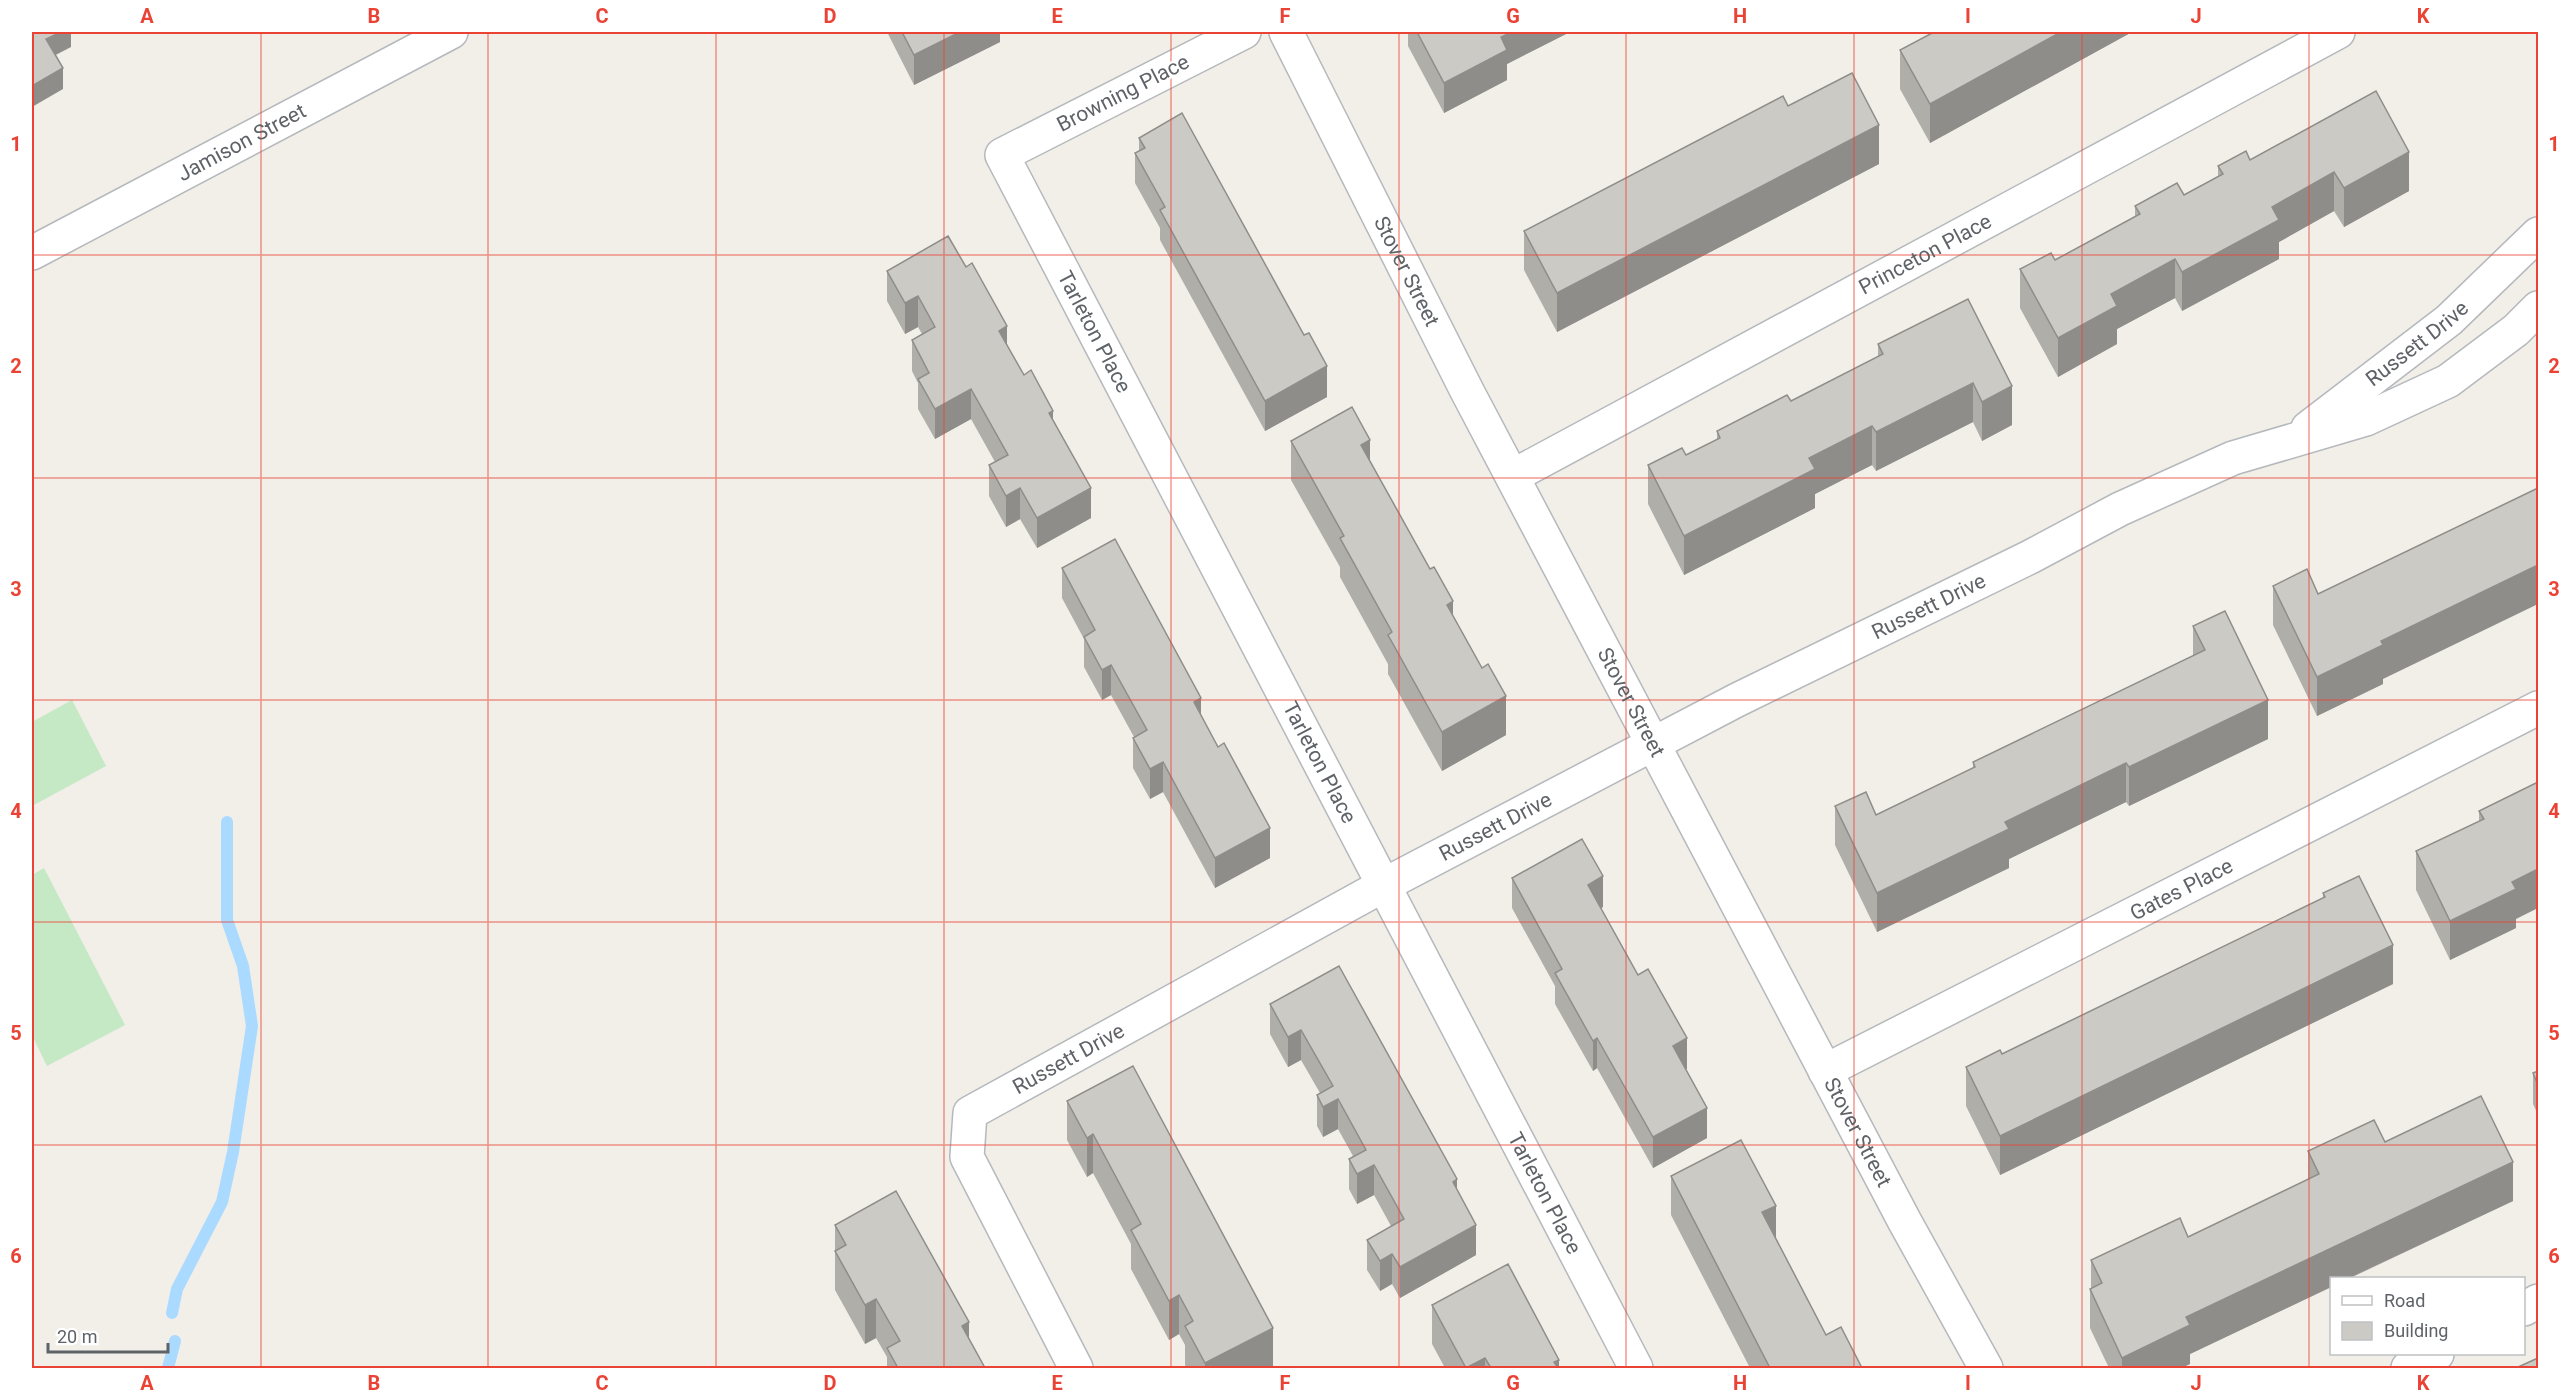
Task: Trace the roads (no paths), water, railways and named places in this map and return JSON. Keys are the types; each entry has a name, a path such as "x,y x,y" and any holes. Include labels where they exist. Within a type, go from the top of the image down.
{"street":[{"name":"Jamison Street","path":"32,253 451,32"},
{"name":"Browning Place","path":"1002,156 1244,32"},
{"name":"Stover Street","path":"1286,32 1513,476 1825,1071 1986,1368"},
{"name":"Princeton Place","path":"1513,476 2338,32"},
{"name":"Tarleton Place","path":"1002,156 1636,1368"},
{"name":"Russett Drive","path":"2287,442 2364,387 2449,320 2538,234"},
{"name":"Russett Drive","path":"1076,1368 966,1157 970,1113 1384,885 1654,743 2030,557 2120,509 2233,458 2366,419 2448,381 2516,330 2538,308"},
{"name":"Gates Place","path":"1825,1071 2538,708"},
{"path":"2408,1368 2433,1355"}],"waterway":[{"path":"172,1313 177,1289 222,1202 233,1152 252,1026 243,966 227,920 227,822"},
{"path":"168,1368 175,1341"}]}
